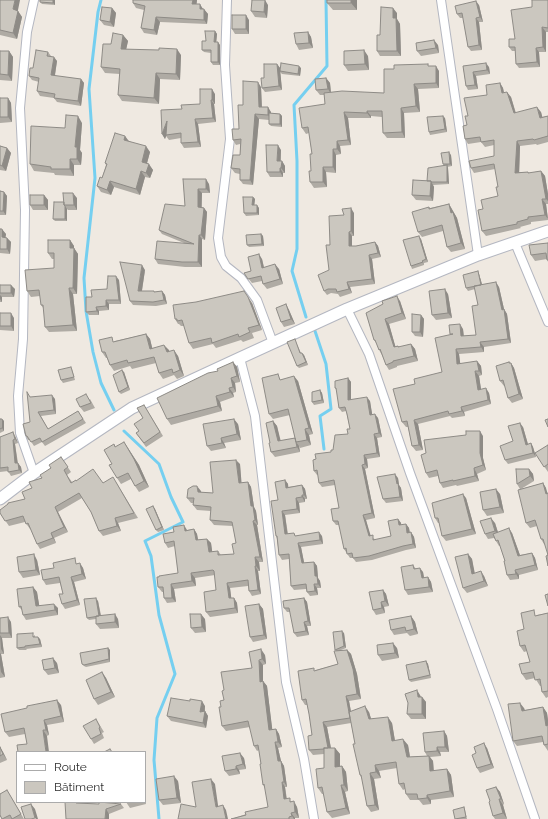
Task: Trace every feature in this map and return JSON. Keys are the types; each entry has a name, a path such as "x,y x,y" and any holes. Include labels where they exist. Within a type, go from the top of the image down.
{"street":[{"path":"34,0 27,32 20,108 25,210 23,339 18,396 20,433 34,473"},
{"path":"227,0 225,65 230,139 218,238 221,257 226,266 241,278 258,300 273,342"},
{"path":"441,0 478,255"},
{"path":"0,499 34,473 132,408 347,309 478,255 548,231"},
{"path":"515,243 548,322"},
{"path":"347,309 369,354 410,473 535,819"},
{"path":"240,358 255,416 286,682 304,759 314,819"}],"building":[{"path":"0,0 15,0 13,9 18,11 13,33 0,30"},
{"path":"40,0 53,0 53,3 40,2"},
{"path":"133,0 193,0 192,4 200,4 200,9 204,9 204,20 156,17 154,30 141,28 145,6 133,3"},
{"path":"252,0 265,0 264,12 251,11"},
{"path":"327,0 351,0 351,3 327,3"},
{"path":"532,0 548,0 548,28 542,27 543,47 536,48 537,62 516,64 515,47 509,47 509,39 515,39 511,10 532,7"},
{"path":"476,1 480,17 476,18 479,45 468,47 462,13 457,14 455,6"},
{"path":"102,7 112,8 110,22 100,20"},
{"path":"381,7 393,8 393,18 396,18 397,51 377,51 377,35 380,35"},
{"path":"232,15 246,15 246,29 232,29"},
{"path":"205,31 215,31 214,42 218,42 218,62 211,62 211,50 202,50 202,41 206,41"},
{"path":"308,32 309,43 296,44 294,33"},
{"path":"113,33 123,35 121,49 177,49 176,74 156,73 154,98 118,95 120,69 101,67 103,44 111,44"},
{"path":"434,40 436,48 417,51 416,43"},
{"path":"36,50 48,52 47,56 54,57 51,75 81,79 78,101 54,98 55,94 37,91 39,78 29,76 30,68 33,68"},
{"path":"364,50 365,64 344,65 344,51"},
{"path":"0,51 9,51 8,75 0,74"},
{"path":"281,63 299,66 298,74 280,71"},
{"path":"486,63 487,70 473,72 475,85 466,86 463,66"},
{"path":"264,64 277,64 279,86 262,88 261,78 264,78"},
{"path":"428,64 428,66 436,66 436,83 414,84 416,106 401,108 402,132 383,133 382,111 367,111 367,113 344,112 348,140 337,141 337,149 333,149 333,167 323,167 323,182 310,182 310,154 312,154 308,127 302,128 299,108 325,104 324,93 342,91 384,93 384,69 394,69 394,65"},
{"path":"326,78 328,89 316,90 315,79"},
{"path":"243,81 258,82 259,107 268,107 268,115 255,114 250,180 240,180 240,169 231,168 233,155 240,155 241,139 233,140 232,129 239,129 238,105 243,105"},
{"path":"500,83 502,93 507,92 514,113 537,107 540,118 548,116 548,136 534,140 517,141 515,173 541,171 546,199 542,199 545,215 528,217 528,219 517,222 517,224 482,231 478,210 483,209 481,200 498,196 494,164 471,168 469,161 494,156 494,140 481,142 480,137 465,139 463,126 467,125 465,116 468,116 464,98 487,95 486,85"},
{"path":"200,89 212,89 211,100 213,118 195,119 198,142 181,143 181,133 166,135 167,121 162,134 161,110 182,109 181,105 200,104"},
{"path":"0,98 8,98 8,117 0,117"},
{"path":"269,113 280,114 280,124 269,124"},
{"path":"66,115 78,116 75,147 77,147 77,159 70,159 70,169 51,169 51,167 30,164 31,126 65,128"},
{"path":"443,116 445,129 429,132 427,117"},
{"path":"115,133 125,136 124,140 146,146 142,162 149,164 146,173 141,171 136,189 110,181 107,190 97,186 100,177 102,178 107,164 105,163"},
{"path":"266,145 278,145 277,161 282,161 280,172 267,172"},
{"path":"0,146 7,148 2,166 0,165"},
{"path":"449,152 450,164 443,164 441,153"},
{"path":"447,165 447,182 427,181 428,168"},
{"path":"183,179 206,179 206,189 198,189 198,207 204,208 201,235 199,235 198,262 155,259 157,241 194,244 159,230 165,204 185,206"},
{"path":"413,180 431,181 430,196 412,195"},
{"path":"0,191 4,192 3,211 0,211"},
{"path":"63,193 73,193 74,205 64,205"},
{"path":"30,195 44,195 44,205 30,205"},
{"path":"243,197 253,197 252,205 257,205 257,213 244,213"},
{"path":"54,202 64,202 65,219 53,219"},
{"path":"449,204 451,213 453,212 461,243 447,247 442,225 418,232 412,212 429,207 429,209"},
{"path":"351,208 351,231 349,232 349,246 375,242 378,253 369,255 372,279 347,282 349,289 337,292 336,289 328,289 324,291 318,275 329,270 326,245 330,245 329,216 344,215 342,209"},
{"path":"0,229 2,229 2,237 7,238 7,249 0,249"},
{"path":"261,234 262,244 247,245 246,235"},
{"path":"419,236 426,259 422,261 423,262 411,266 403,240"},
{"path":"48,240 70,240 70,248 74,248 73,288 69,288 73,325 45,327 43,305 41,305 39,290 27,291 25,270 54,268 54,253 48,253"},
{"path":"548,243 548,260 546,253 531,255 529,245"},
{"path":"259,254 262,268 275,264 280,279 263,284 261,276 248,279 244,273 251,271 248,257"},
{"path":"120,262 142,265 138,291 162,291 164,300 153,302 130,301"},
{"path":"478,271 481,285 466,288 463,275"},
{"path":"108,276 116,276 119,300 106,300 106,306 96,307 97,311 86,312 86,297 92,297 91,290 107,289"},
{"path":"496,282 502,310 504,309 508,339 480,342 481,347 456,349 457,364 477,361 479,371 475,371 478,390 486,388 488,400 461,407 462,411 449,414 448,411 414,420 419,445 412,446 407,421 402,422 393,389 415,384 414,379 442,372 435,338 453,334 450,334 449,325 460,324 461,336 476,335 472,306 478,305 474,286"},
{"path":"0,285 11,285 11,293 0,293"},
{"path":"445,289 448,313 432,315 429,291"},
{"path":"244,291 248,297 259,325 248,328 250,332 239,337 238,334 212,343 211,338 189,343 182,320 177,321 177,319 175,319 173,305 196,302"},
{"path":"397,296 402,313 385,319 394,347 411,344 414,356 393,361 386,365 380,349 379,350 374,340 366,313 383,304 382,301"},
{"path":"286,304 291,319 281,322 276,308"},
{"path":"0,313 11,313 11,326 0,326"},
{"path":"412,314 421,315 420,332 412,332"},
{"path":"146,334 150,349 164,345 167,352 174,350 180,370 173,373 172,369 159,373 154,357 128,363 127,360 110,365 105,352 102,352 99,340 112,337 113,342"},
{"path":"295,339 300,353 302,353 306,362 297,366 287,342"},
{"path":"233,362 237,376 231,378 233,387 229,388 230,392 216,396 218,406 167,419 157,398 208,373 218,371 217,369"},
{"path":"509,362 511,363 519,394 508,398 503,380 500,381 496,366"},
{"path":"71,367 74,377 61,380 58,370"},
{"path":"122,370 128,387 119,392 113,375"},
{"path":"278,374 280,380 294,376 309,428 305,429 307,440 296,442 288,409 269,414 262,378"},
{"path":"348,378 348,400 367,397 370,415 375,414 379,433 374,434 377,453 364,455 365,464 362,465 372,513 363,515 369,536 373,535 373,540 391,536 388,521 398,519 399,525 406,524 407,533 411,532 413,544 369,556 353,558 352,553 347,554 346,548 344,549 338,521 333,521 331,509 339,508 334,480 319,483 317,470 314,471 313,460 316,459 315,454 331,452 331,450 333,450 335,435 348,434 347,429 350,429 347,414 345,407 339,408 335,381"},
{"path":"320,390 322,400 312,402 312,392"},
{"path":"27,392 30,397 52,395 54,410 38,412 48,429 78,411 83,419 42,442 40,438 31,442 26,436 23,424 30,422"},
{"path":"86,394 91,403 80,407 76,399"},
{"path":"144,405 160,432 144,443 136,433 139,431 134,424 143,418 137,408"},
{"path":"0,419 2,419 2,428 0,429"},
{"path":"234,419 237,434 221,438 222,443 207,446 203,424"},
{"path":"548,419 548,427 545,420"},
{"path":"273,421 278,441 295,438 297,447 271,452 266,423"},
{"path":"520,423 526,445 531,443 533,453 505,460 500,446 513,441 508,426"},
{"path":"466,431 480,431 480,453 483,465 474,468 475,476 440,483 437,470 426,473 421,455 426,453 424,440 466,435"},
{"path":"13,432 15,439 13,440 15,463 18,463 19,470 8,472 8,467 0,468 0,437"},
{"path":"124,442 144,481 135,486 128,473 117,478 109,465 112,464 104,450 114,444 115,447"},
{"path":"548,445 548,464 544,467 535,453"},
{"path":"61,457 68,467 64,470 71,483 93,469 103,483 113,477 134,513 115,518 117,526 99,531 91,512 79,493 55,507 64,527 51,533 53,538 37,544 28,523 26,524 23,516 5,521 0,513 0,510 8,503 25,499 22,492 32,488 29,482 42,478 40,475 51,468 49,465"},
{"path":"236,460 239,483 248,482 251,506 253,506 255,520 253,521 260,557 255,557 258,590 249,591 248,580 227,583 229,598 234,598 235,608 206,612 204,592 216,590 213,570 191,573 192,581 171,584 172,598 164,598 163,587 158,587 157,577 178,573 174,541 165,543 163,534 174,532 173,527 184,525 185,531 194,529 196,540 207,539 209,552 218,551 218,555 234,554 232,544 236,543 232,522 210,520 211,507 193,505 194,498 187,498 188,489 193,486 197,486 198,492 213,493 210,462"},
{"path":"516,469 529,469 530,476 517,484"},
{"path":"395,474 400,497 383,499 377,477"},
{"path":"285,480 286,488 302,485 304,495 296,498 297,509 282,511 285,534 294,533 295,536 319,532 320,540 298,543 302,563 314,562 315,576 317,576 318,584 314,584 315,591 307,592 306,584 291,586 289,554 279,555 271,501 278,500 275,482"},
{"path":"543,483 546,494 548,493 548,555 535,520 526,523 518,490"},
{"path":"496,489 500,507 483,510 480,492"},
{"path":"463,494 472,529 442,536 438,518 435,518 432,503"},
{"path":"153,506 162,527 156,530 146,509"},
{"path":"491,518 495,531 485,534 480,521"},
{"path":"509,528 518,556 532,553 535,565 515,570 516,574 507,575 505,561 498,540 496,541 493,534"},
{"path":"34,554 36,570 19,572 17,557"},
{"path":"468,554 472,574 481,571 484,581 463,588 455,557"},
{"path":"548,555 548,566 546,556"},
{"path":"75,558 76,564 80,563 82,574 71,577 77,600 62,604 59,594 63,594 59,577 43,580 41,570 54,568 53,563"},
{"path":"413,565 414,569 420,568 422,578 428,577 429,587 405,590 401,567"},
{"path":"33,587 36,606 54,604 55,610 23,615 21,606 19,607 17,589"},
{"path":"383,590 385,601 381,602 382,608 373,610 369,592"},
{"path":"548,594 548,606 545,595"},
{"path":"96,598 99,616 87,618 84,599"},
{"path":"304,598 308,621 304,622 306,631 294,633 289,608 284,608 283,601"},
{"path":"259,604 264,635 250,637 245,606"},
{"path":"534,610 535,616 548,613 548,691 542,692 540,679 535,680 533,672 522,674 519,664 530,662 525,645 520,646 517,631 524,629 521,613"},
{"path":"115,614 115,622 96,624 96,616"},
{"path":"190,614 201,614 202,627 191,628"},
{"path":"411,616 414,629 406,631 405,627 391,630 389,620"},
{"path":"8,617 9,633 0,633 0,618"},
{"path":"342,631 344,646 335,650 333,632"},
{"path":"33,633 33,637 38,637 40,644 17,648 17,634"},
{"path":"393,643 395,653 378,655 377,645"},
{"path":"108,648 109,659 84,665 82,664 80,653"},
{"path":"261,649 262,659 259,660 260,682 263,681 269,730 276,729 278,742 275,742 278,761 281,761 284,782 282,782 284,799 290,798 290,802 294,801 295,812 291,813 292,816 289,817 289,819 231,819 246,815 245,812 268,807 264,784 263,785 258,745 254,746 248,721 222,726 219,707 221,707 220,701 224,700 222,691 224,690 221,672 252,668 249,652"},
{"path":"347,650 353,669 357,694 346,696 350,718 323,722 328,748 309,750 308,736 312,735 306,699 302,700 298,671 314,668 314,671 338,664 334,651"},
{"path":"53,658 55,668 44,670 42,660"},
{"path":"426,661 430,675 409,680 406,665"},
{"path":"102,672 111,692 94,699 86,680"},
{"path":"417,690 418,697 422,697 422,714 407,714 408,703 405,694"},
{"path":"171,698 202,701 200,712 205,711 203,723 167,716"},
{"path":"57,700 61,716 44,720 46,730 43,730 46,751 18,751 17,745 27,744 24,728 5,732 1,714 27,708 27,706"},
{"path":"520,703 522,711 543,707 546,726 548,725 548,744 544,745 542,736 513,741 508,704"},
{"path":"365,706 369,719 388,717 392,741 403,739 407,757 429,756 430,771 447,769 450,791 427,795 427,798 418,799 417,794 406,794 404,783 399,784 396,762 375,765 376,772 370,773 375,805 367,806 353,744 355,744 349,712"},
{"path":"96,719 100,727 101,734 91,739 83,726"},
{"path":"444,731 445,747 437,747 437,751 425,752 423,733"},
{"path":"484,743 491,764 477,768 472,755 476,753 474,747"},
{"path":"0,747 3,754 0,756"},
{"path":"324,748 335,748 335,767 342,766 344,785 341,785 346,808 327,812 322,787 318,788 316,769 324,768"},
{"path":"240,753 243,764 236,766 236,769 225,771 222,756"},
{"path":"174,776 177,798 159,800 156,779"},
{"path":"211,779 216,807 223,805 226,819 178,819 181,804 196,807 192,782"},
{"path":"496,787 501,799 499,799 503,813 493,816 486,790"},
{"path":"7,790 21,814 12,819 10,815 2,819 0,815 0,794"},
{"path":"65,803 121,804 106,809 105,819 66,819"},
{"path":"31,804 35,818 25,819 21,807"},
{"path":"464,807 466,817 455,819 453,810"}],"waterway":[{"path":"101,0 98,12 89,89 95,178 84,278 86,311 93,352 101,383 114,410"},
{"path":"306,317 292,271 297,249 297,161 294,105 327,66 326,0"},
{"path":"315,331 326,364 331,409 320,416 324,449"},
{"path":"124,431 159,464 171,497 183,522 145,541 151,556 159,615 175,674 157,718 154,760 159,819"}]}
